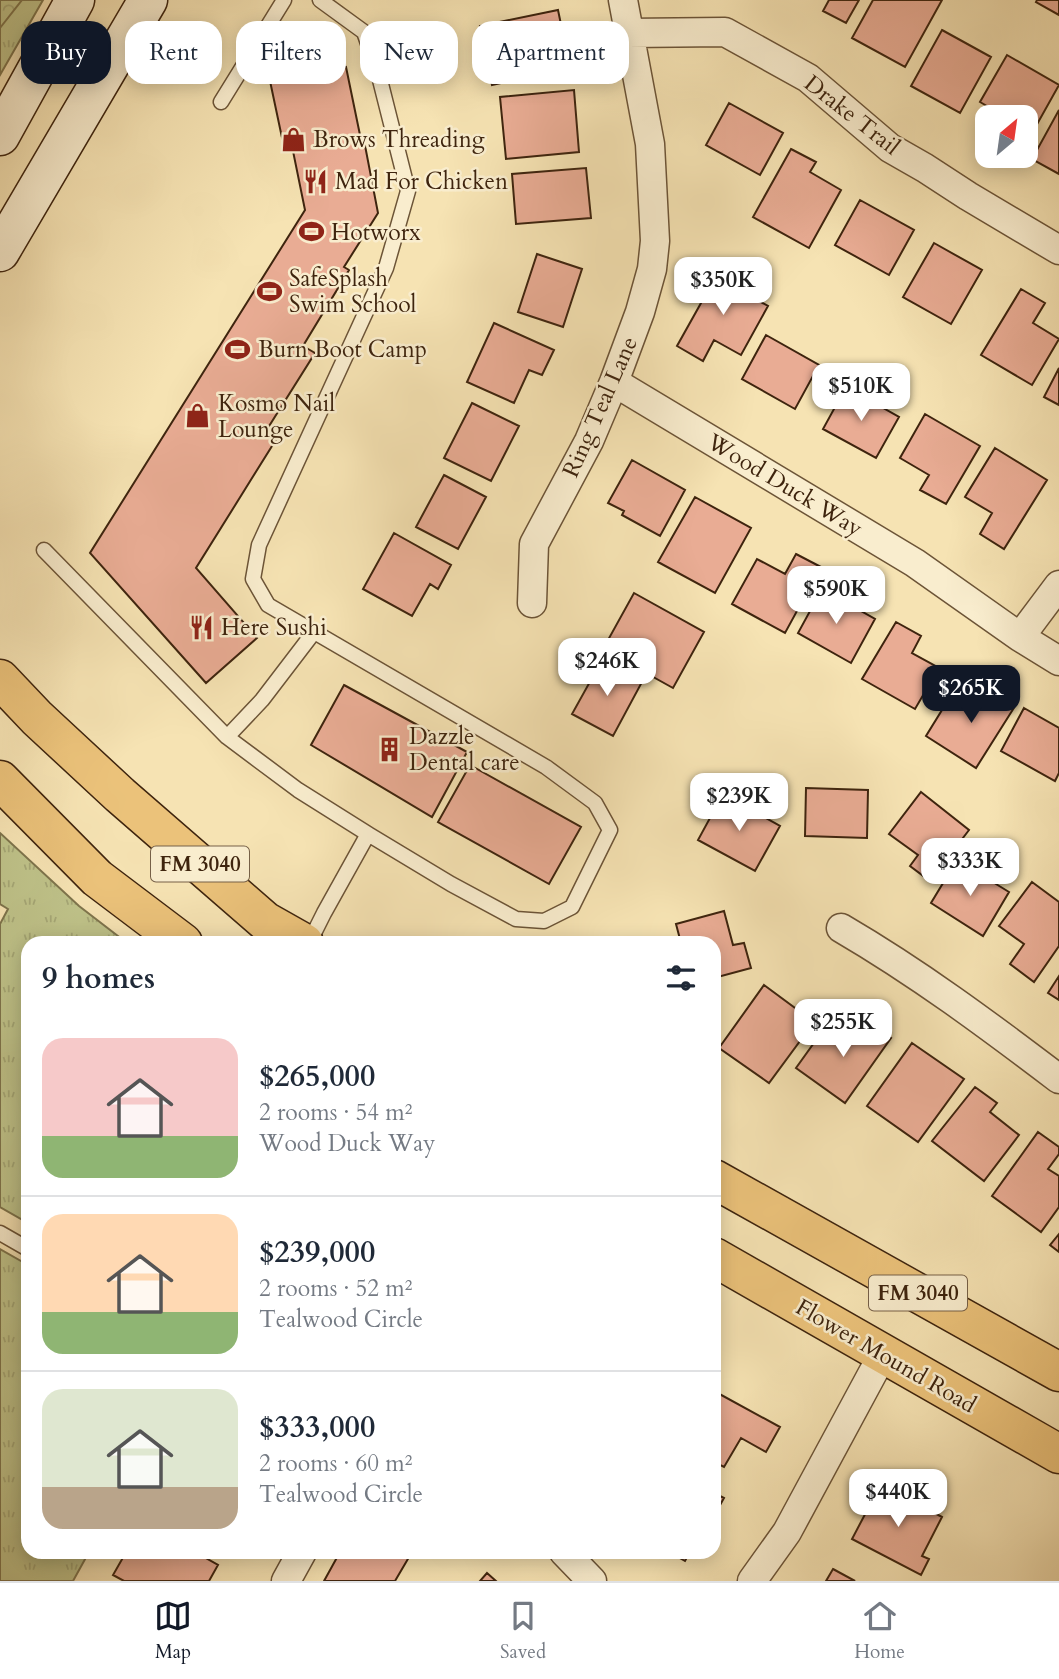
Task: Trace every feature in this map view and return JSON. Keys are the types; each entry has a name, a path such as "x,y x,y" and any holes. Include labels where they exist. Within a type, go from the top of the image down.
{"main road":[{"path":"0,136 75,0"},
{"path":"0,252 148,0"},
{"name":"FM 3040","path":"0,679 37,718 120,795 265,921 292,936"},
{"name":"FM 3040","path":"0,780 97,878 174,936"},
{"name":"FM 3040","path":"721,1183 1059,1372"},
{"name":"Flower Mound Road","path":"721,1261 1059,1454"}],"street":[{"name":"Ring Teal Lane","path":"623,0 626,21"},
{"name":"Drake Trail","path":"629,33 724,32 808,78 890,148 1059,250"},
{"name":"Ring Teal Lane","path":"532,603 534,544 589,441 640,312 652,269 655,241 650,144 629,38"},
{"name":"Wood Duck Way","path":"614,382 915,563 1020,637 1059,661"},
{"path":"1020,637 1059,585"},
{"path":"841,928 893,959 981,1019 1059,1079"},
{"path":"752,1581 787,1532 883,1354"},
{"path":"286,1581 298,1559"},
{"path":"571,1559 592,1581"}],"lane":[{"path":"221,102 284,0"},
{"path":"44,550 227,737 298,790 451,884 516,919 544,921 572,907 610,830 595,803 546,767 268,605 253,579 259,545 386,268 408,191 378,72 363,32 320,0"},
{"path":"227,737 262,700 314,632"},
{"path":"312,936 368,834"},
{"path":"0,1233 21,1245"}],"green space":[{"path":"0,0 43,0 31,21 21,21 21,38 0,75"},
{"path":"0,0 22,0 0,28"},
{"path":"0,833 79,906 118,936 21,936 21,1219 0,1207 0,924 8,909 0,904"},
{"path":"0,1249 21,1261 21,1559 85,1559 73,1581 0,1581"}],"building":[{"path":"829,0 859,0 846,23 823,11"},
{"path":"873,0 942,0 905,67 852,38"},
{"path":"1059,0 1059,15 1036,2"},
{"path":"558,10 560,21 504,21"},
{"path":"942,30 991,57 960,113 911,86"},
{"path":"1007,55 1059,85 1038,123 1038,105 985,105 980,102"},
{"path":"346,67 378,213 344,267 349,270 303,346 315,353 266,431 277,438 196,568 257,638 206,683 90,553 305,210 293,151 285,152 271,84 346,84"},
{"path":"574,90 579,152 506,159 500,97"},
{"path":"729,103 783,133 760,175 706,145"},
{"path":"1059,110 1059,174 1038,162 1038,148"},
{"path":"791,149 816,162 810,172 841,190 809,248 753,217"},
{"path":"586,168 591,218 516,224 512,174"},
{"path":"860,200 914,230 889,275 835,245"},
{"path":"934,243 982,270 951,324 903,297"},
{"path":"537,254 582,269 563,327 518,312"},
{"path":"724,262 744,274 736,288 768,306 741,355 714,340 703,361 677,346"},
{"path":"1021,289 1045,303 1033,323 1059,339 1032,385 981,355"},
{"path":"494,323 554,350 542,375 529,370 514,403 467,382"},
{"path":"766,335 819,365 795,409 742,379"},
{"path":"1059,368 1059,405 1044,397"},
{"path":"846,387 899,417 876,458 823,429"},
{"path":"472,403 519,426 491,481 444,458"},
{"path":"925,414 980,446 946,504 920,490 929,475 900,458"},
{"path":"995,448 1047,480 1004,549 980,534 992,513 965,497"},
{"path":"632,460 685,490 660,536 622,515 624,511 608,503"},
{"path":"444,475 486,497 458,549 416,527"},
{"path":"695,497 751,528 715,593 658,562"},
{"path":"394,533 451,565 438,589 430,584 412,616 363,589"},
{"path":"796,554 821,567 785,633 732,604 757,559 785,574"},
{"path":"822,589 875,619 851,663 798,633"},
{"path":"634,593 704,632 673,688 603,649"},
{"path":"896,622 921,636 912,653 939,668 915,709 862,679"},
{"path":"602,660 642,682 613,736 572,714"},
{"name":"Dazzle Dental care","path":"344,685 467,752 432,817 311,745"},
{"path":"955,689 983,707 994,689 1017,703 976,768 926,736"},
{"path":"1024,708 1059,728 1059,773 1055,781 1001,751"},
{"path":"470,765 581,827 549,884 438,822"},
{"path":"806,788 868,790 867,838 805,836"},
{"path":"921,792 969,830 930,881 910,866 918,855 889,834"},
{"path":"723,794 780,826 755,871 698,840"},
{"path":"957,860 1009,892 983,936 931,903"},
{"path":"1032,882 1059,902 1059,946 1034,982 1010,964 1024,944 999,926"},
{"path":"724,911 733,945 744,943 751,968 721,976 721,936 679,936 676,924"},
{"path":"1059,976 1059,1000 1048,993"},
{"path":"764,985 814,1022 769,1083 721,1049 721,1045"},
{"path":"829,1022 854,1041 868,1022 891,1038 845,1103 796,1068"},
{"path":"912,1043 964,1079 918,1142 867,1106"},
{"path":"975,1087 997,1103 990,1112 1019,1135 984,1181 932,1141"},
{"path":"1038,1132 1059,1147 1059,1154 1048,1169 1059,1176 1059,1207 1041,1232 992,1196"},
{"path":"1059,1234 1059,1252 1050,1245"},
{"path":"721,1395 780,1427 766,1452 741,1438 724,1467 721,1466"},
{"path":"881,1484 942,1517 922,1556 929,1559 921,1575 852,1539"},
{"path":"122,1559 207,1559 218,1565 209,1581 124,1581 113,1575"},
{"path":"336,1559 408,1559 395,1581 324,1581"},
{"path":"833,1569 855,1581 826,1581"},
{"path":"487,1573 496,1581 480,1581"}],"place":[{"name":"Brows Threading","path":"293,139"},
{"name":"Mad For Chicken","path":"315,181"},
{"name":"Hotworx","path":"311,232"},
{"name":"SafeSplash Swim School","path":"269,291"},
{"name":"Burn Boot Camp","path":"238,349"},
{"name":"Kosmo Nail Lounge","path":"198,416"},
{"name":"Here Sushi","path":"201,627"},
{"name":"Dazzle Dental care","path":"389,749"}]}
